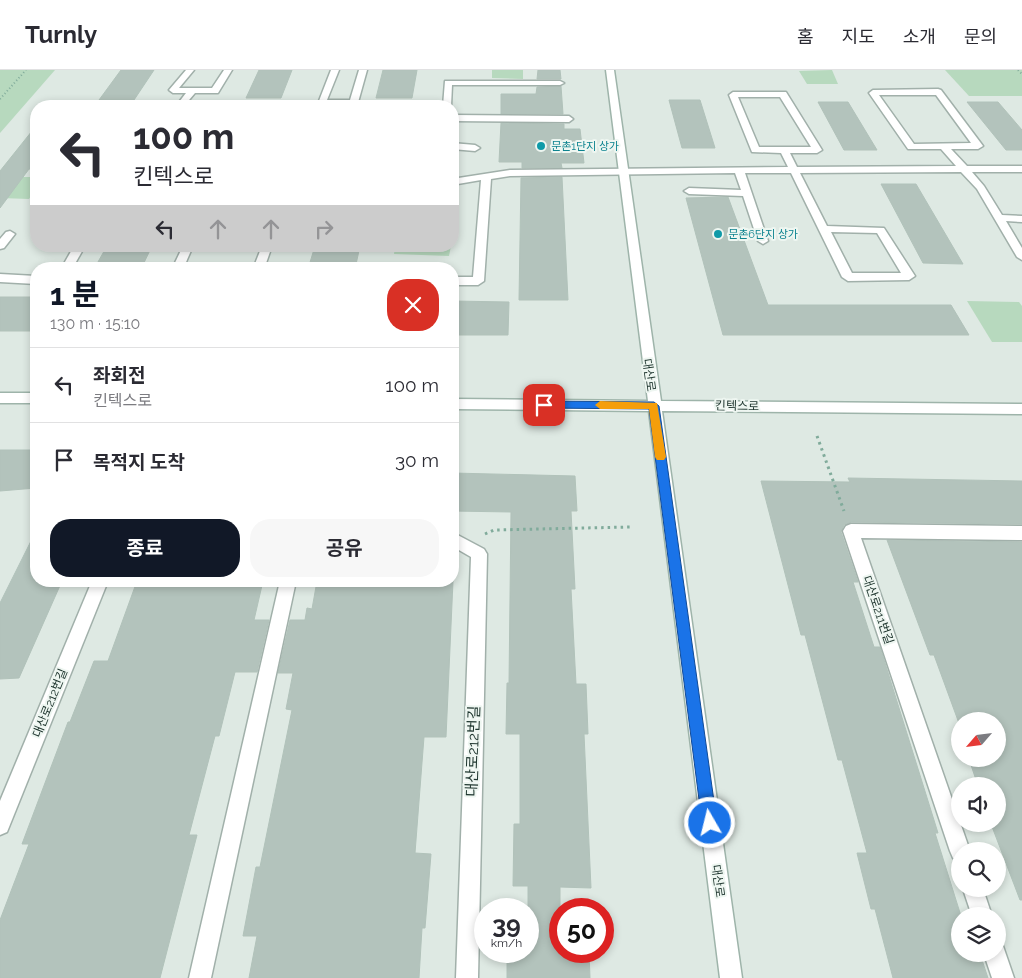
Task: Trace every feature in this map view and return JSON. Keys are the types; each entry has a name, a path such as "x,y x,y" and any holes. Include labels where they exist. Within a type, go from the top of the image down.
{"main road":[{"path":"190,70 173,90 215,91 228,70"},
{"path":"323,100 335,70"},
{"path":"354,100 363,70"},
{"name":"대산로","path":"610,70 731,978"},
{"path":"447,100 448,83 560,83"},
{"path":"185,100 192,91"},
{"path":"938,92 978,146 944,147 911,148 873,93 938,92"},
{"path":"783,94 817,150 784,150 755,150 733,96 783,94"},
{"path":"459,118 569,119"},
{"path":"459,147 475,148"},
{"path":"944,147 981,188 1022,257"},
{"path":"784,150 848,277 909,276 880,230 824,229"},
{"path":"459,181 510,173 1022,169"},
{"path":"739,170 764,241"},
{"path":"459,280 478,281 486,176"},
{"path":"689,191 747,192"},
{"path":"999,218 1022,219"},
{"path":"0,246 10,234"},
{"path":"0,278 30,280"},
{"path":"0,398 30,398"},
{"name":"킨텍스로","path":"459,404 1022,409"},
{"path":"851,531 1022,533"},
{"name":"대산로211번길","path":"851,531 957,842"},
{"name":"대산로212번길","path":"459,541 479,554 467,978"},
{"name":"대산로212번길","path":"0,825 98,587"},
{"path":"200,978 287,587"},
{"path":"998,962 1003,978"}],"path":[{"path":"0,99 26,70"},
{"path":"1018,70 1022,74"},
{"path":"817,436 851,531"},
{"path":"459,541 494,530 630,527"}],"green space":[{"path":"0,70 55,70 0,133"},
{"path":"492,70 523,70 523,79 492,78"},
{"path":"832,70 838,84 807,84 799,71"},
{"path":"945,70 1022,70 1022,96 969,96"},
{"path":"0,177 30,177 29,199 0,198"},
{"path":"394,252 450,252 449,256 394,254"},
{"path":"967,301 1019,302 1022,306 1022,342 992,342"}],"building":[{"path":"121,70 154,70 134,100 99,100"},
{"path":"259,70 292,70 281,98 246,98"},
{"path":"383,70 417,70 412,98 376,98"},
{"path":"538,70 560,70 561,79 537,79"},
{"path":"561,86 563,114 501,114 501,94 536,94 537,87"},
{"path":"669,100 700,100 715,148 682,148"},
{"path":"818,102 848,102 877,150 844,150"},
{"path":"967,102 998,102 1022,130 1022,150 1006,150"},
{"name":"문촌1단지 상가","path":"501,123 564,124 564,129 580,129 584,163 561,163 562,168 522,168 522,162 499,162"},
{"path":"30,134 30,169 0,208 0,171"},
{"path":"562,177 568,300 519,300 521,178"},
{"path":"881,184 916,184 963,264 923,263"},
{"path":"728,197 768,305 951,305 969,335 723,335 686,198"},
{"path":"104,252 149,252 144,262 98,262"},
{"path":"313,252 359,252 357,262 310,262"},
{"path":"0,297 30,297 30,331 0,331"},
{"path":"459,301 509,302 508,335 459,335"},
{"path":"0,450 30,450 30,488 0,491"},
{"path":"459,473 575,476 577,511 571,511 575,589 571,589 576,684 586,684 588,734 584,734 591,888 560,887 560,898 549,898 549,963 589,963 590,978 507,978 507,963 539,963 539,898 528,898 528,886 513,886 514,824 520,824 520,734 506,734 507,683 509,683 511,512 459,511"},
{"path":"848,478 1022,481 1022,524 851,522 844,525 841,532 858,582 853,582 874,647 880,647 938,833 935,833 951,884 951,897 955,897 958,907 951,907 951,962 983,962 988,978 893,978 875,909 871,909 857,853 867,853 842,760 838,760 805,635 801,635 761,481 850,482"},
{"path":"887,540 1022,542 1022,900 1020,900 1006,863 1006,842 998,842 994,832 1006,832 1006,777 975,777 972,768 1006,768 1006,712 955,712 934,655 930,655"},
{"path":"30,543 30,587 59,587 19,678 0,679 0,603"},
{"path":"135,587 262,587 254,620 269,620 257,672 235,672 219,736 215,736 189,835 197,835 160,978 0,978 0,920 29,844 22,844 68,722 70,722 94,661 108,661"},
{"path":"316,587 453,587 446,737 424,737 415,853 431,854 425,928 422,928 419,978 249,978 257,936 243,936 256,867 260,867 292,710 286,709 293,673 278,673 290,620 305,620 307,608 312,609"}],"slow traffic":[{"path":"600,405 654,406 661,457"}],"place":[{"name":"문촌1단지 상가","path":"541,146"},
{"name":"문촌6단지 상가","path":"718,234"}],"route":[{"path":"544,405 654,406 710,823"}]}
